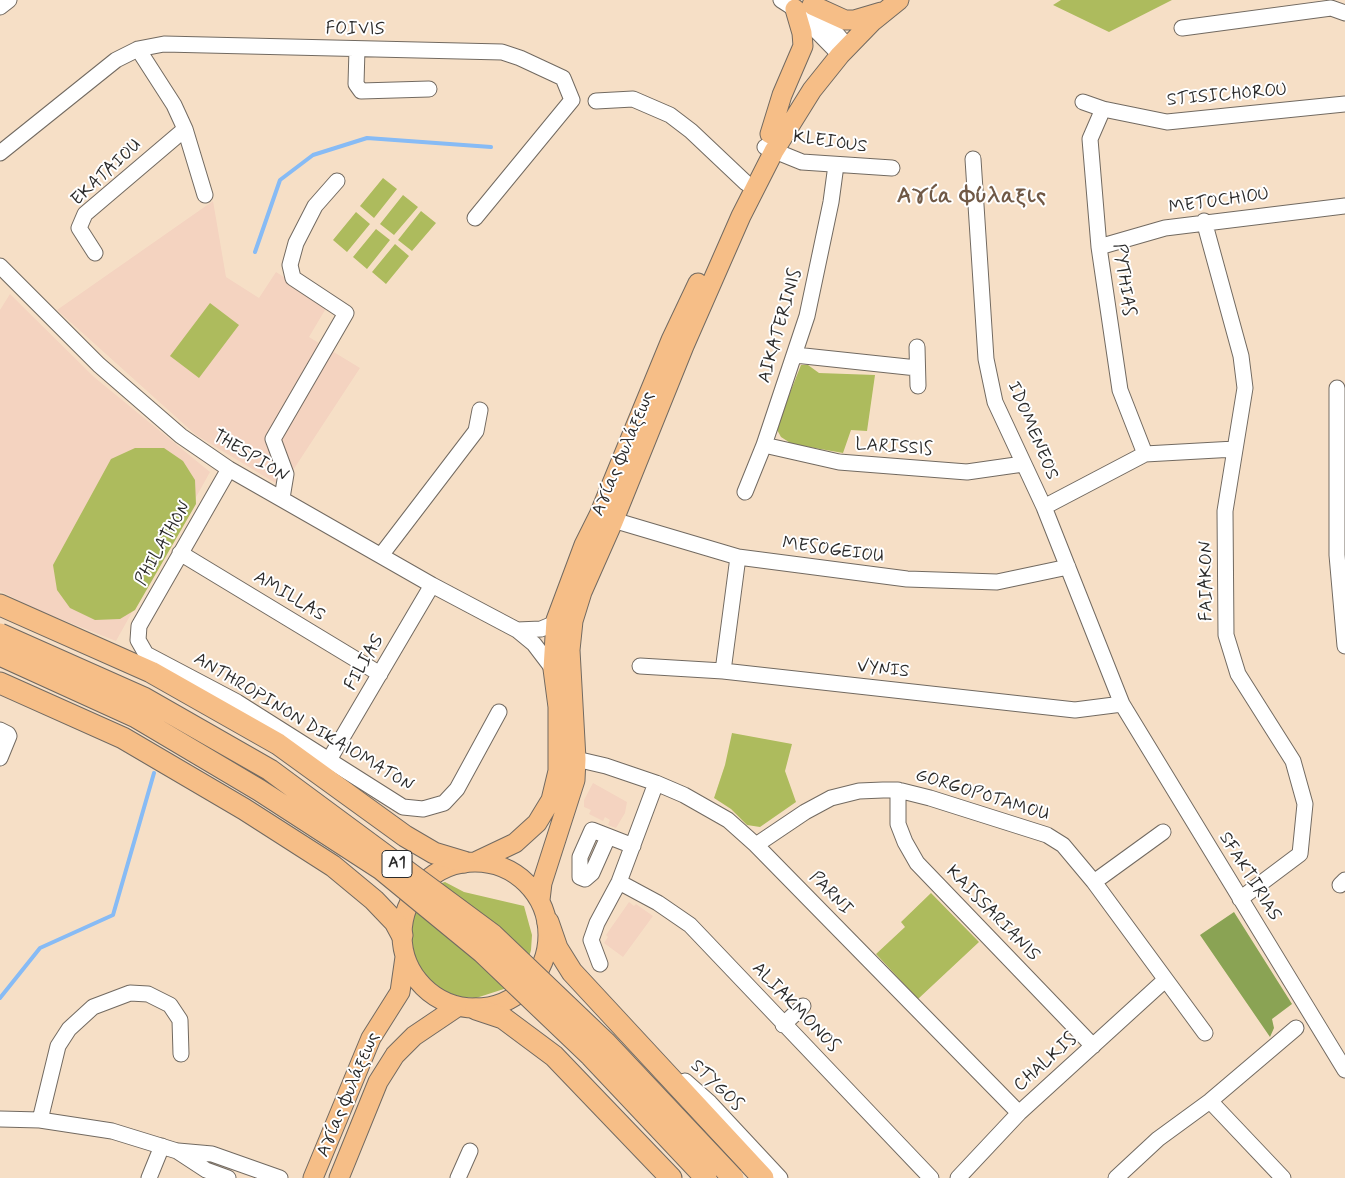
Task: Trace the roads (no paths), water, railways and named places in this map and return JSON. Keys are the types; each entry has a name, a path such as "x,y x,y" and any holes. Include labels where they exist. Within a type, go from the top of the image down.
{"highway":[{"path":"0,605 151,672 278,744 405,836 434,853 471,862"},
{"name":"A1","path":"0,634 144,698 270,770 477,923 493,935 604,1042 733,1178"},
{"name":"A1","path":"0,655 136,717 259,790 381,869 482,952 591,1056 706,1178"},
{"path":"0,683 123,738 244,809 333,866 374,900 395,922 402,935"},
{"path":"548,922 557,948 572,972 763,1178"},
{"path":"466,1008 503,1018 554,1056 671,1178"}],"main road":[{"path":"770,144 780,100 803,46 798,4 845,20 854,20 888,9"},
{"path":"840,47 888,9"},
{"name":"Αγίας Φυλάξεως","path":"540,900 542,883 575,780 576,759 570,650 573,622 606,519 671,340 746,183 770,144 804,81 840,47"},
{"name":"Αγίας Φυλάξεως","path":"471,862 515,842 538,823 551,800 558,771 558,707 554,669 556,620 577,561 606,519 741,216 770,144"},
{"path":"471,862 502,866 524,880 540,900 548,922 548,948 540,971 524,991 503,1004 466,1008 439,1000 424,988 412,974 405,956 402,935 404,915 412,897 424,882 443,869 471,862"},
{"name":"Αγίας Φυλάξεως","path":"313,1177 371,1038 400,992 405,956"},
{"name":"Αγίας Φυλάξεως","path":"340,1178 378,1082 395,1055 414,1036 466,1008"}],"street":[{"path":"0,7 8,0"},
{"path":"798,4 840,47"},
{"path":"1182,28 1331,8 1345,13"},
{"name":"FOIVIS","path":"0,153 116,60 138,49 164,44 502,52 520,58 563,78 572,100 475,218"},
{"path":"138,49 174,105 185,129 205,196"},
{"path":"357,49 356,84 361,91 429,89"},
{"path":"596,101 633,99 670,115 691,131 746,183"},
{"name":"STISICHOROU","path":"1083,102 1103,109 1167,122 1345,104"},
{"name":"PYTHIAS","path":"1103,109 1090,138 1099,247 1120,390 1144,454"},
{"name":"EKATAIOU","path":"94,252 79,228 85,214 185,129"},
{"name":"KLEIOUS","path":"770,144 802,162 892,168"},
{"name":"IDOMENEOS","path":"973,158 986,359 995,402 1044,507 1122,704"},
{"name":"AIKATERINIS","path":"745,492 764,445 807,316 831,202 836,165"},
{"path":"282,498 286,474 273,438 346,313 293,278 290,265 296,243 315,206 337,181"},
{"name":"METOCHIOU","path":"1099,247 1165,228 1204,221 1345,206"},
{"name":"FAIAKON","path":"1204,221 1241,356 1245,388 1225,511 1226,635 1238,674 1293,761 1304,804 1300,854 1240,899"},
{"name":"THESPION","path":"0,266 99,365 181,436 229,468 382,554 432,585 517,630 539,650 554,669"},
{"path":"917,347 918,386"},
{"path":"795,354 917,368"},
{"path":"1338,388 1341,557 1345,646"},
{"path":"382,554 476,431 480,410"},
{"name":"LARISSIS","path":"764,445 839,462 967,472 1023,464"},
{"path":"1044,507 1144,454 1235,449"},
{"name":"PHILATHON","path":"138,640 139,626 229,468"},
{"name":"MESOGEIOU","path":"606,519 738,557 907,579 997,582 1068,567"},
{"name":"AMILLAS","path":"180,553 380,674"},
{"path":"724,671 738,557"},
{"name":"FILIAS","path":"329,760 432,585"},
{"path":"517,630 541,629 556,620"},
{"name":"ANTHROPINON DIKAIOMATON","path":"138,640 146,654 237,702 402,807 423,809 444,803 457,789 499,712"},
{"name":"VYNIS","path":"640,666 724,671 1075,710 1122,704"},
{"name":"SFAKTIRIAS","path":"1122,704 1240,899 1339,1046 1345,1070"},
{"path":"0,730 9,736 0,758"},
{"name":"PARNI","path":"576,759 606,766 656,783 684,795 721,816 756,845 1018,1113"},
{"path":"600,964 591,940 597,923 619,882 656,783"},
{"name":"GORGOPOTAMOU","path":"756,845 805,812 832,798 859,791 898,790 1028,827 1048,835 1063,845 1094,882 1205,1034"},
{"name":"KAISSARIANIS","path":"898,790 898,824 905,842 917,863 1093,1046"},
{"path":"1094,882 1163,832"},
{"path":"608,837 633,846"},
{"name":"ALIAKMONOS","path":"619,882 658,903 690,925 783,1025 833,1074 931,1178"},
{"name":"CHALKIS","path":"958,1178 1018,1113 1165,980"},
{"path":"40,1120 58,1046 69,1028 93,1006 130,993 148,994 170,1005 180,1020 181,1054"},
{"path":"783,1025 802,1006"},
{"name":"STYGOS","path":"622,1026 710,1103 780,1178"},
{"path":"1122,1176 1158,1139 1210,1101 1296,1028"},
{"path":"1210,1101 1283,1178"},
{"path":"0,1119 40,1120 112,1131 177,1151 212,1154 280,1178"},
{"path":"149,1178 162,1146"},
{"path":"177,1151 206,1170 228,1178"},
{"path":"458,1178 470,1151"}],"waterway":[{"path":"255,252 280,180 313,155 367,138 491,147"},
{"path":"0,998 40,948 113,915 154,773"}],"district":[{"name":"Αγία Φύλαξις","path":"972,197"}]}
